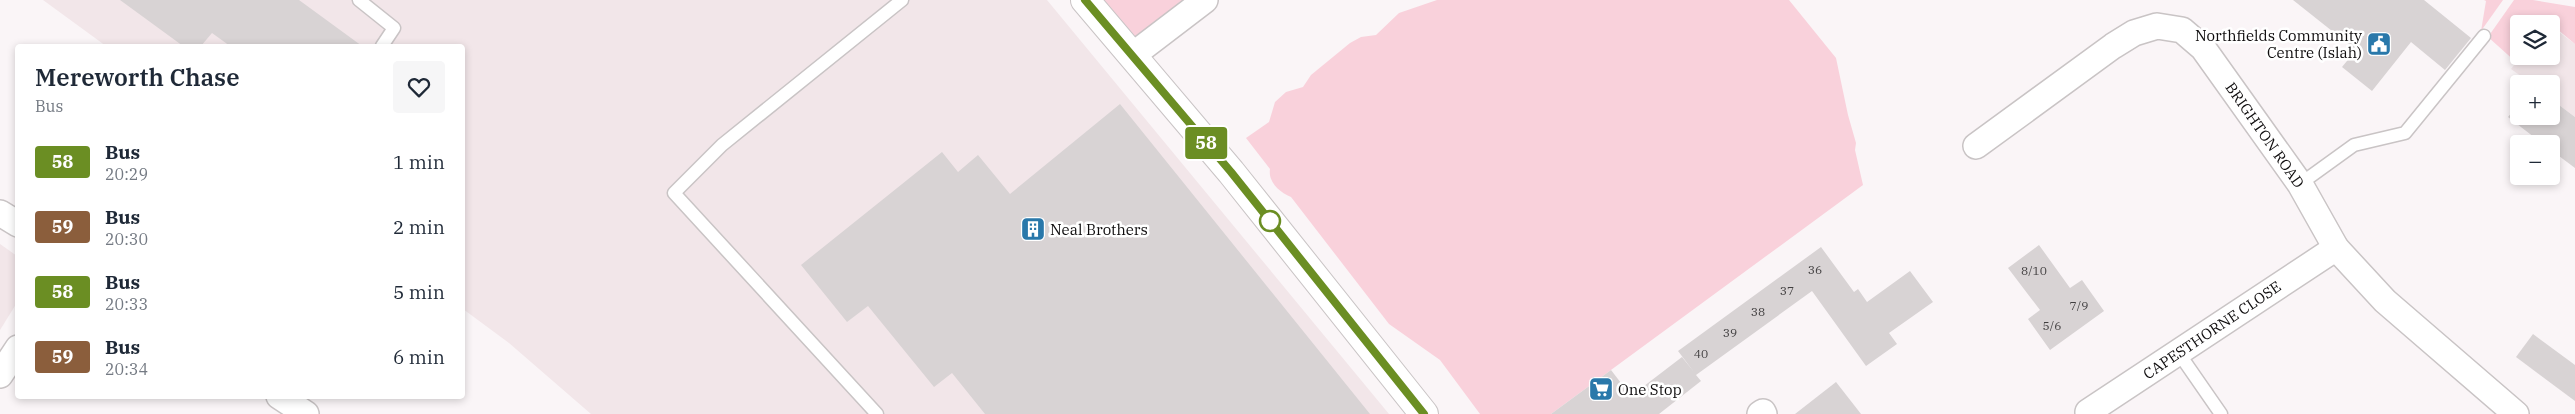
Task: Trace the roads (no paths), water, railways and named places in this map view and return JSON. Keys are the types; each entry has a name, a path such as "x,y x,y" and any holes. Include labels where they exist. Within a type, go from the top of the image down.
{"street":[{"path":"1084,0 1133,55 1231,172 1424,414"},
{"path":"1133,55 1205,0"},
{"name":"BRIGHTON ROAD","path":"1976,146 2113,46 2134,33 2157,26 2171,26 2182,30 2204,48 2300,184 2336,248 2385,301 2516,414"},
{"path":"0,213 15,222"},
{"name":"CAPESTHORNE CLOSE","path":"2088,412 2336,248"},
{"path":"0,375 15,352"},
{"path":"284,399 306,414"},
{"path":"1760,414 1763,412 1764,414"}],"lane":[{"path":"359,0 394,28 383,44"},
{"path":"877,414 674,193 722,146 902,0"},
{"path":"2300,184 2354,145 2406,133 2484,36"},
{"path":"2178,352 2221,414"}],"place":[{"name":"Northfields Community Centre (Islah)","path":"2379,44"},
{"name":"Neal Brothers","path":"1033,229"},
{"name":"One Stop","path":"1601,389"}]}
